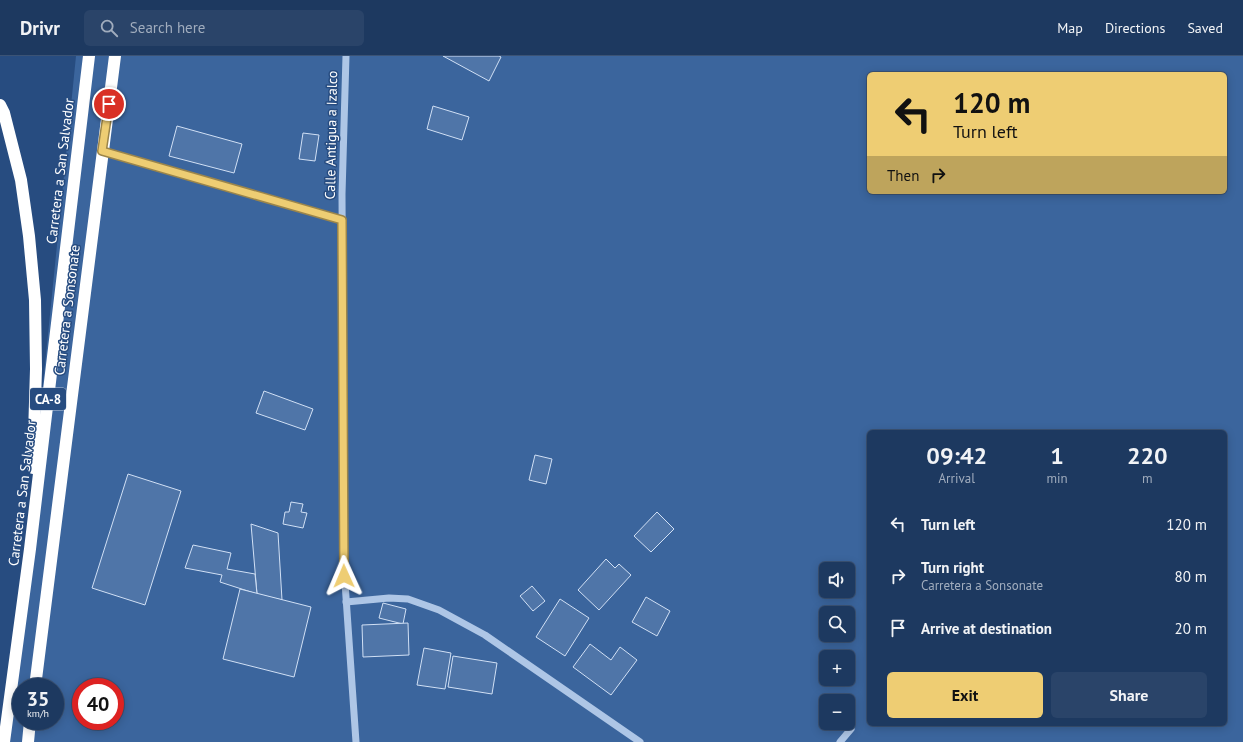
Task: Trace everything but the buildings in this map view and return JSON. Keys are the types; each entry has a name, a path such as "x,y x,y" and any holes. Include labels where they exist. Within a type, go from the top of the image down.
{"highway":[{"name":"Carretera a San Salvador","path":"4,742 30,550 89,56"},
{"name":"Carretera a Sonsonate","path":"36,678 115,56"},
{"path":"0,106 4,113 21,180 29,236 35,300 36,369 30,550"},
{"path":"28,742 29,730"}],"street":[{"name":"Calle Antigua a Izalco","path":"346,56 342,220 344,568 356,742"},
{"path":"102,151 342,220"},
{"path":"346,602 388,598 408,599 439,610 485,634 640,742"},
{"path":"840,742 850,730"}],"shaded area":[{"path":"76,56 1243,56 1243,742 7,742 12,692 12,730 64,730 64,678 13,678"}],"route":[{"path":"109,104 102,151 342,220 344,576"}]}
